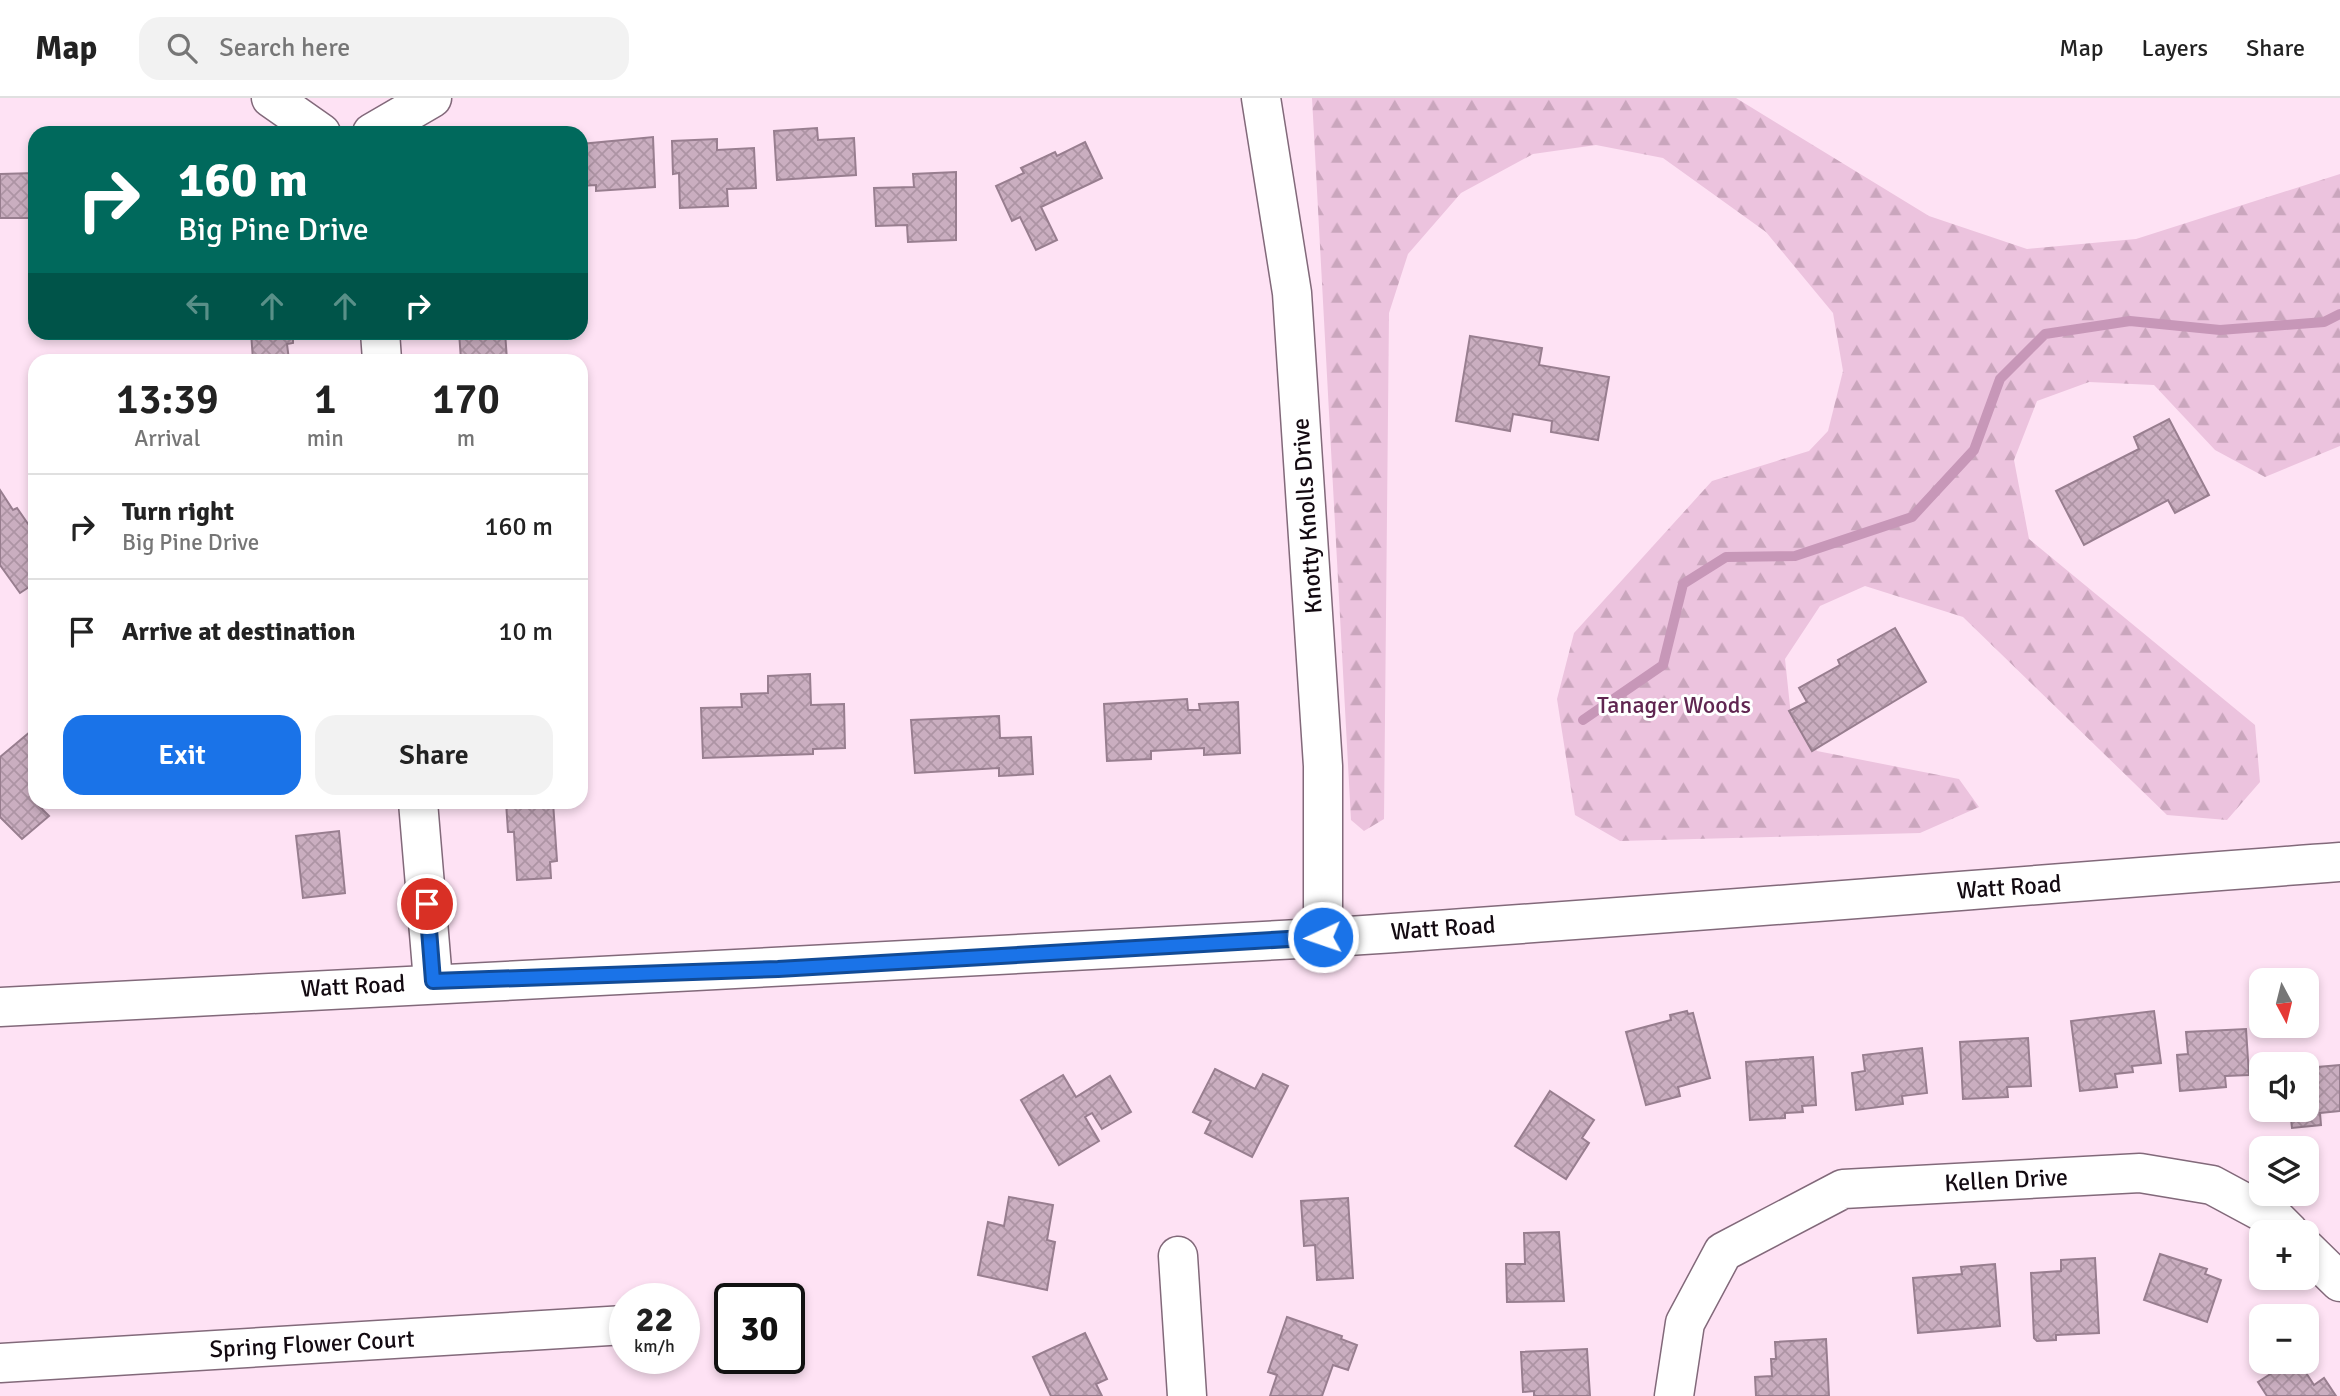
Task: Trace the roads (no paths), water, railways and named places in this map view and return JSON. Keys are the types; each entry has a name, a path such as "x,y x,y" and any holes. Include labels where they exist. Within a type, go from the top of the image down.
{"street":[{"path":"271,98 311,126"},
{"path":"384,126 432,98"},
{"name":"Knotty Knolls Drive","path":"1261,98 1292,293 1324,766 1323,937"},
{"path":"419,809 433,981"},
{"name":"Watt Road","path":"0,1007 433,981 778,969 1323,937 2340,862"},
{"name":"Kellen Drive","path":"1674,1396 1685,1323 1723,1252 1843,1189 2140,1173 2212,1185 2277,1220"},
{"path":"1178,1256 1187,1396"},
{"path":"2319,1262 2340,1282"},
{"name":"Spring Flower Court","path":"0,1363 609,1326"}],"waterway":[{"path":"1583,720 1663,665 1683,584 1726,557 1795,556 1912,517 1974,450 2000,379 2045,334 2130,321 2220,330 2324,322 2340,314"}],"park label":[{"name":"Tanager Woods","path":"1674,705"}]}
